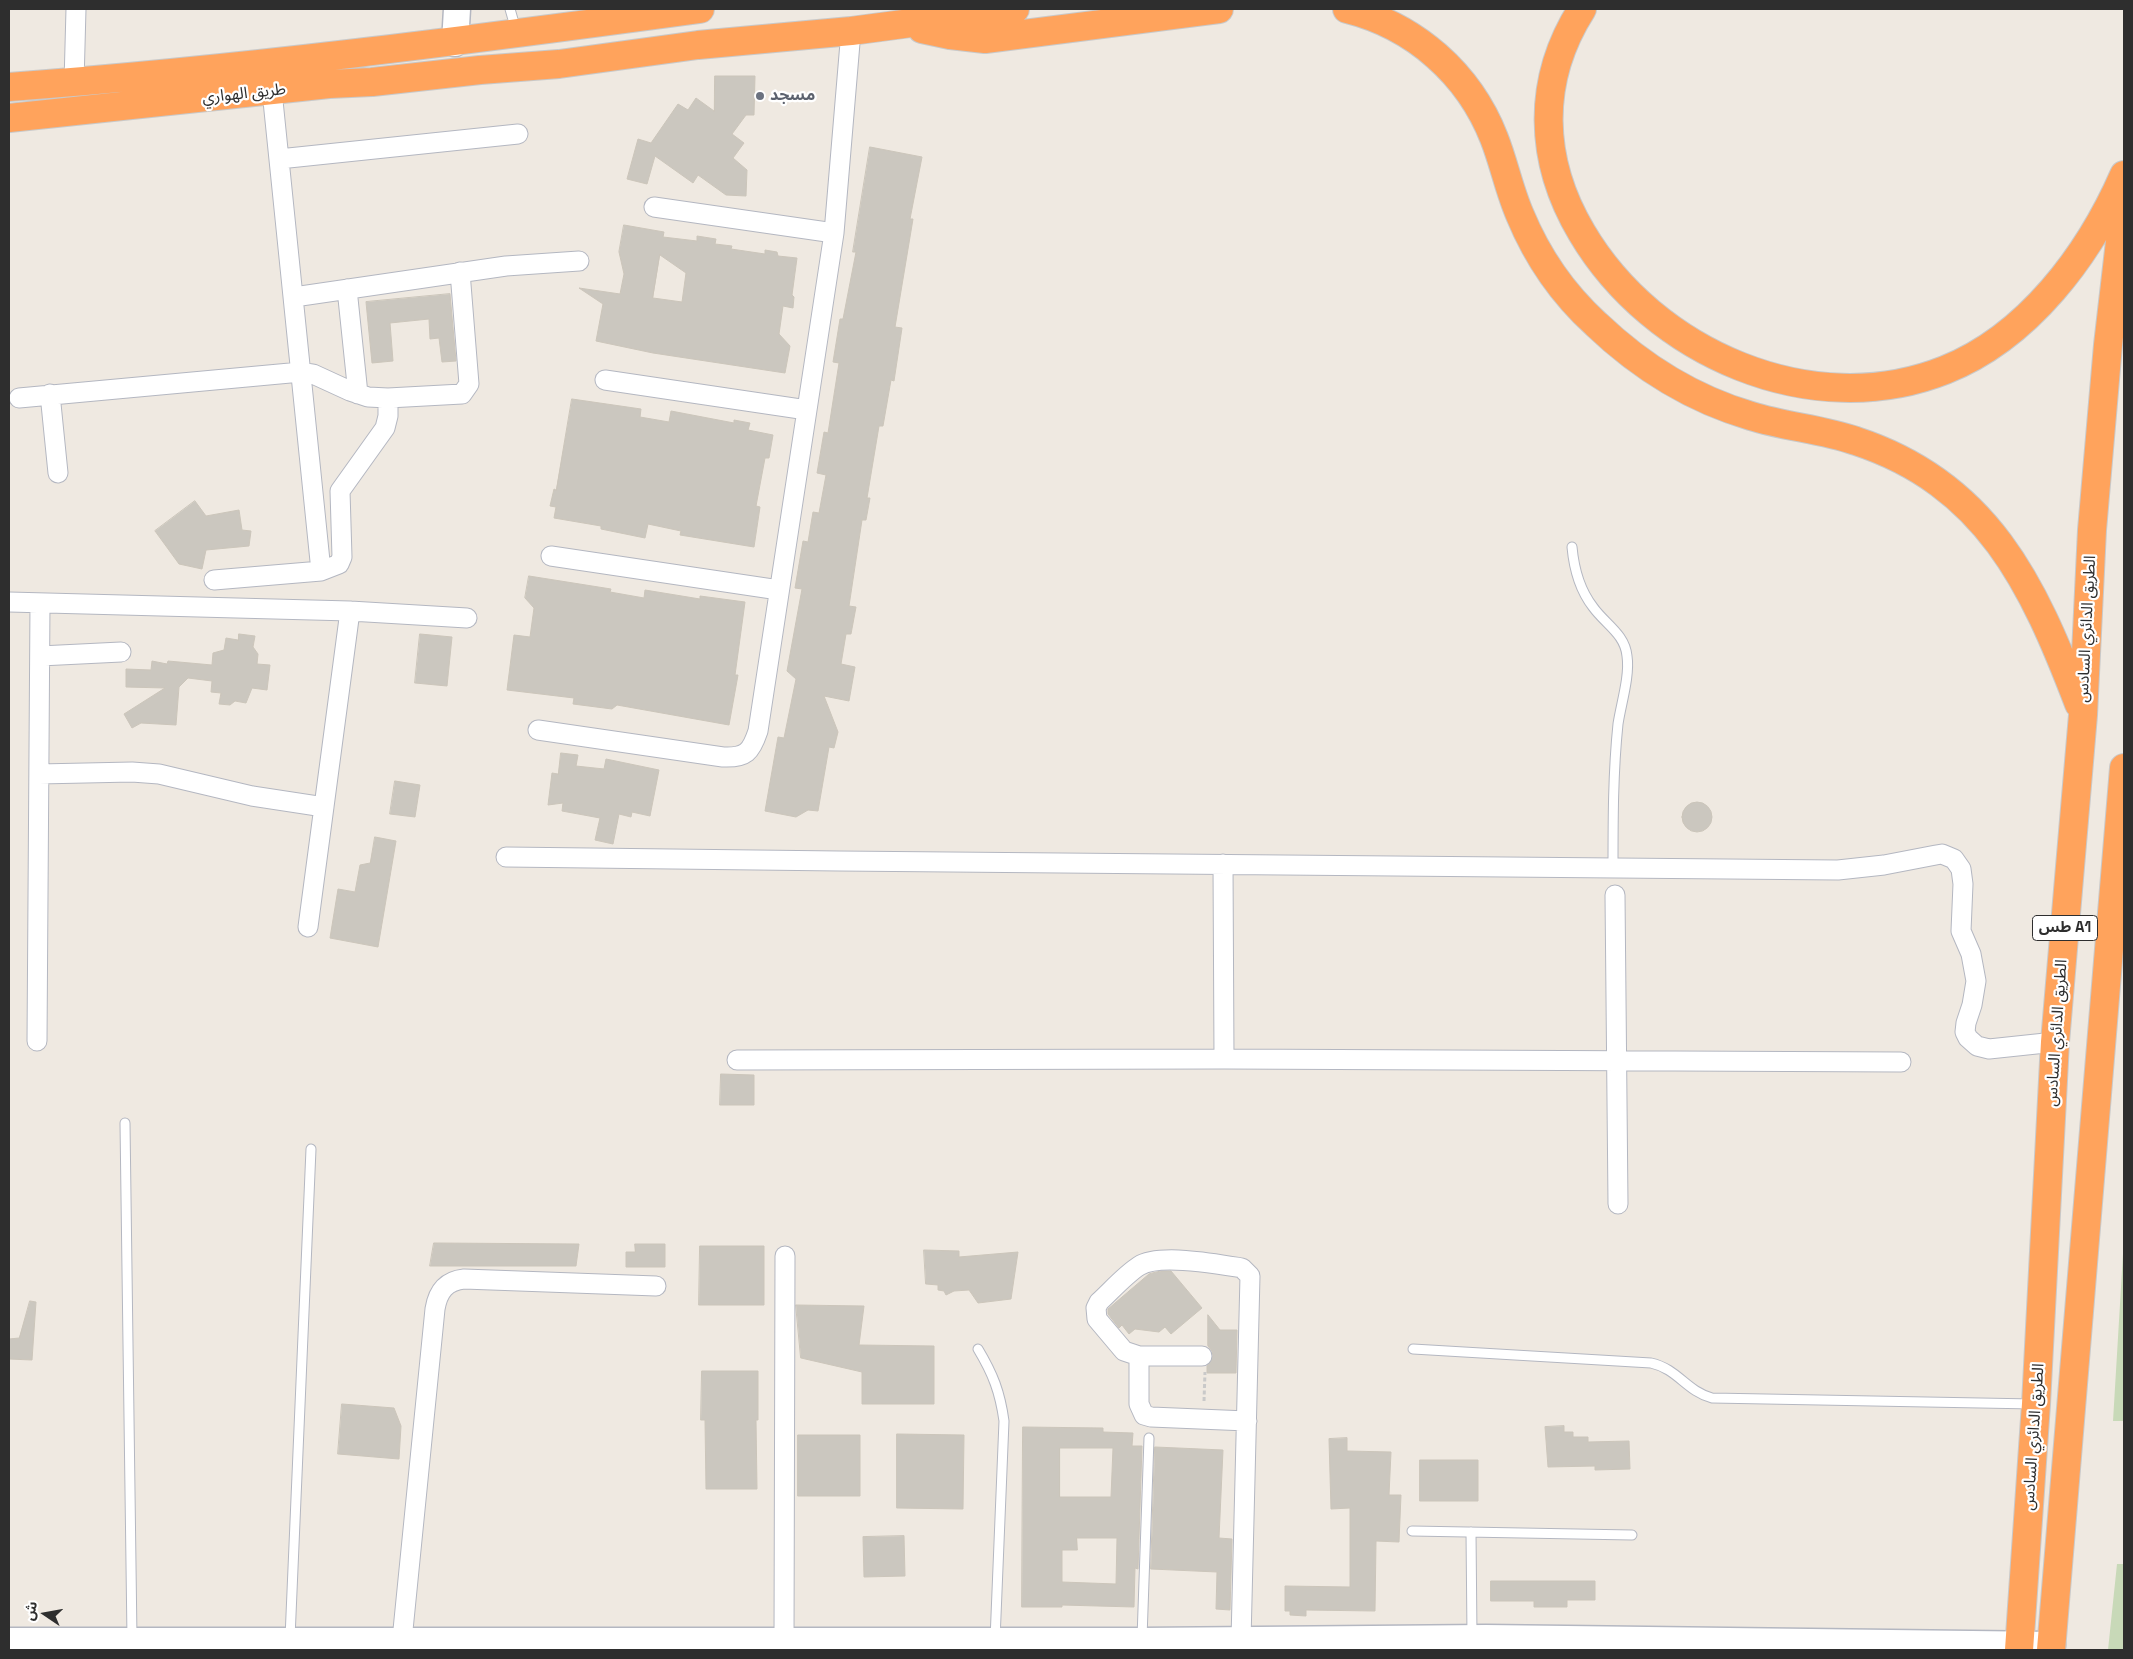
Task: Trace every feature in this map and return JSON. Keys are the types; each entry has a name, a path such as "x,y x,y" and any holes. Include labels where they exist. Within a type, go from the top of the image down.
{"highway":[{"name":"طريق الهواري","path":"9,88 455,43 514,21 700,9"},
{"name":"طريق الهواري","path":"9,118 329,84 372,82 480,70 559,64 698,45 901,25 1015,9"},
{"path":"901,25 950,35 985,39 1219,9"},
{"path":"1347,9 1380,20 1421,42 1458,76 1485,117 1495,139 1520,216 1546,264 1577,305 1595,324 1634,357 1677,384 1724,407 1775,423 1828,433 1880,449 1926,474 1968,507 1987,526 2004,549 2034,599 2051,634 2083,715"},
{"path":"1582,9 1566,38 1558,58 1550,99 1549,140 1552,160 1566,201 1584,236 1602,263 1635,300 1673,331 1697,346 1748,369 1772,376 1814,384 1872,386 1921,378 1965,361 2003,337 2056,284 2090,239 2105,214 2124,175"},
{"name":"الطريق الدائري السادس","path":"2020,1647 2036,1404 2056,1042 2083,715 2087,613 2098,447 2124,207"},
{"name":"الطريق الدائري السادس","path":"2051,1647 2112,978 2124,776"}],"street":[{"path":"74,82 76,9"},
{"path":"455,43 457,9"},
{"path":"538,730 734,758 746,754 754,744 758,731 834,233 851,31"},
{"path":"272,91 322,571"},
{"path":"279,159 518,134"},
{"path":"654,207 834,233"},
{"path":"294,297 460,272 532,263 579,261"},
{"path":"19,398 301,372 313,374 358,394 388,398 462,394 468,388 469,380 460,272"},
{"path":"347,289 358,394"},
{"path":"605,380 807,410"},
{"path":"50,394 58,473"},
{"path":"214,580 322,571 336,567 341,561 340,491 385,428 388,416 388,398"},
{"path":"551,556 779,590"},
{"path":"9,602 350,611 467,618"},
{"path":"37,1041 40,602"},
{"path":"308,927 350,611"},
{"path":"40,656 121,652"},
{"path":"39,774 132,772 160,774 252,796 324,807"},
{"path":"506,858 1223,864 1613,870 1838,870 1884,865 1936,854 1954,859 1961,869 1963,901 1960,924 1971,954 1976,981 1972,1005 1966,1023 1965,1032 1968,1038 1977,1046 1989,1049 2056,1042"},
{"path":"1223,864 1224,1058"},
{"path":"1616,895 1618,1204"},
{"path":"738,1060 1224,1058 1901,1062"},
{"path":"784,1640 785,1256"},
{"path":"1202,1356 1139,1356 1124,1351 1100,1323 1096,1314 1099,1302 1133,1271 1147,1262 1160,1260 1242,1268 1250,1276 1241,1640"},
{"path":"401,1646 435,1308 442,1289 456,1280 464,1279 656,1286"},
{"path":"1139,1356 1139,1404 1144,1415 1152,1417 1247,1421"},
{"path":"9,1641 290,1641 401,1646 784,1640 995,1640 1029,1645 1142,1640 1241,1640 2051,1647"}],"lane":[{"path":"1572,547 1575,570 1584,593 1602,619 1621,638 1627,657 1614,773 1613,870"},
{"path":"125,1123 132,1641"},
{"path":"290,1641 311,1149"},
{"path":"978,1348 993,1375 1000,1396 1004,1421 995,1640"},
{"path":"1413,1348 1651,1363 1671,1370 1693,1390 1712,1398 2036,1404"},
{"path":"1142,1640 1149,1438"},
{"path":"1412,1530 1632,1535"},
{"path":"1471,1532 1481,1642"}],"path":[{"path":"1202,1356 1206,1362 1203,1419"}],"green space":[{"path":"2124,1237 2124,1421 2113,1421"},
{"path":"2117,1564 2124,1564 2124,1650 2108,1650"}],"building":[{"path":"715,76 755,76 754,115 746,115 732,134 744,143 733,158 747,170 746,196 726,195 698,175 693,183 655,156 647,184 627,179 638,139 651,143 678,104 688,110 696,98 714,111"},
{"path":"870,147 922,157 910,219 913,219 895,327 902,328 894,381 891,380 883,426 879,426 867,498 870,498 866,520 862,520 849,606 856,607 851,634 846,634 841,664 855,667 849,701 824,696 838,732 834,748 829,747 818,811 808,810 796,817 765,811 778,737 784,738 796,679 787,671 802,589 795,588 803,541 808,542 813,512 819,513 826,475 817,473 824,432 828,433 839,363 833,362 840,319 843,319 856,252 853,252"},
{"path":"624,225 664,232 663,237 697,241 697,236 716,239 715,244 732,246 731,249 765,254 765,250 777,252 778,256 797,258 792,295 794,297 793,308 783,306 779,334 790,346 785,373 653,353 596,341 603,304 579,288 620,294 624,274 619,252","holes":["660,255 686,273 682,302 653,298"]},
{"path":"450,294 456,361 442,362 439,338 430,339 429,319 390,323 393,361 372,363 366,302"},
{"path":"572,399 641,409 640,417 669,422 671,411 734,423 734,420 750,423 748,430 773,435 769,458 765,458 756,506 760,507 754,547 680,535 681,531 648,524 645,538 601,529 601,526 554,518 556,507 550,506 554,489 556,490"},
{"path":"195,501 206,516 239,510 242,530 251,531 249,546 206,550 202,569 179,564 155,531"},
{"path":"529,576 611,589 610,592 644,598 645,590 700,599 700,596 745,602 735,675 738,675 729,725 617,705 612,709 573,704 574,698 507,690 514,635 530,637 534,608 525,598"},
{"path":"239,634 255,636 253,647 258,654 257,664 270,665 267,690 252,688 246,703 235,701 230,705 219,704 221,693 211,692 212,681 188,678 179,687 176,725 141,723 132,728 124,714 165,688 126,687 126,669 151,670 152,661 167,664 168,661 212,665 213,653 224,650 226,638 238,640"},
{"path":"420,634 452,637 447,686 415,683"},
{"path":"561,753 578,755 576,766 604,769 606,759 659,770 650,816 632,812 631,817 619,814 613,844 595,840 600,818 562,811 563,803 548,805 552,773 558,774"},
{"path":"395,781 420,785 415,817 390,814"},
{"path":"1697,802 1707,807 1712,817 1707,827 1697,832 1687,827 1682,817 1687,807"},
{"path":"375,837 396,841 378,947 330,938 338,889 355,892 360,865 370,863"},
{"path":"721,1074 754,1075 754,1105 720,1105"},
{"path":"434,1243 579,1244 576,1266 430,1266"},
{"path":"635,1244 665,1244 665,1267 626,1267 626,1252 635,1252"},
{"path":"700,1246 764,1246 764,1305 699,1305"},
{"path":"924,1250 959,1251 959,1257 1018,1252 1011,1299 978,1303 969,1290 954,1291 946,1295 944,1291 938,1290 938,1285 926,1284"},
{"path":"1171,1271 1202,1308 1171,1334 1165,1327 1159,1332 1135,1329 1129,1334 1122,1325 1119,1328 1108,1314 1108,1309 1149,1274"},
{"path":"30,1301 36,1302 32,1360 9,1359 9,1339 19,1338"},
{"path":"796,1305 864,1306 859,1345 934,1346 934,1404 862,1404 862,1372 801,1358"},
{"path":"1208,1315 1220,1330 1237,1330 1236,1373 1207,1373 1207,1366 1213,1356 1208,1346"},
{"path":"702,1371 758,1371 758,1420 756,1420 757,1489 706,1489 705,1420 701,1420"},
{"path":"342,1404 394,1408 401,1426 399,1459 338,1454"},
{"path":"1564,1426 1564,1432 1573,1432 1573,1437 1588,1437 1588,1442 1629,1441 1630,1469 1595,1470 1595,1466 1548,1467 1545,1427"},
{"path":"1023,1427 1103,1428 1103,1432 1133,1433 1132,1446 1142,1446 1138,1569 1135,1568 1134,1607 1062,1605 1062,1607 1022,1607","holes":["1060,1448 1113,1448 1111,1497 1060,1497","1077,1538 1117,1538 1116,1584 1062,1582 1062,1550 1077,1550"]},
{"path":"897,1434 964,1435 963,1509 897,1508"},
{"path":"798,1435 860,1435 860,1496 798,1496"},
{"path":"1347,1438 1347,1451 1391,1452 1389,1495 1401,1495 1399,1542 1376,1541 1375,1611 1306,1610 1306,1616 1290,1615 1290,1611 1285,1611 1285,1586 1350,1587 1350,1508 1331,1509 1329,1439"},
{"path":"1155,1447 1223,1450 1219,1538 1232,1539 1230,1610 1216,1609 1217,1572 1151,1569"},
{"path":"1420,1460 1478,1460 1478,1501 1420,1501"},
{"path":"904,1536 905,1576 864,1577 863,1537"},
{"path":"1491,1581 1595,1581 1595,1600 1567,1600 1567,1607 1534,1607 1534,1601 1491,1601"}],"place":[{"name":"مسجد","path":"760,96"}]}
